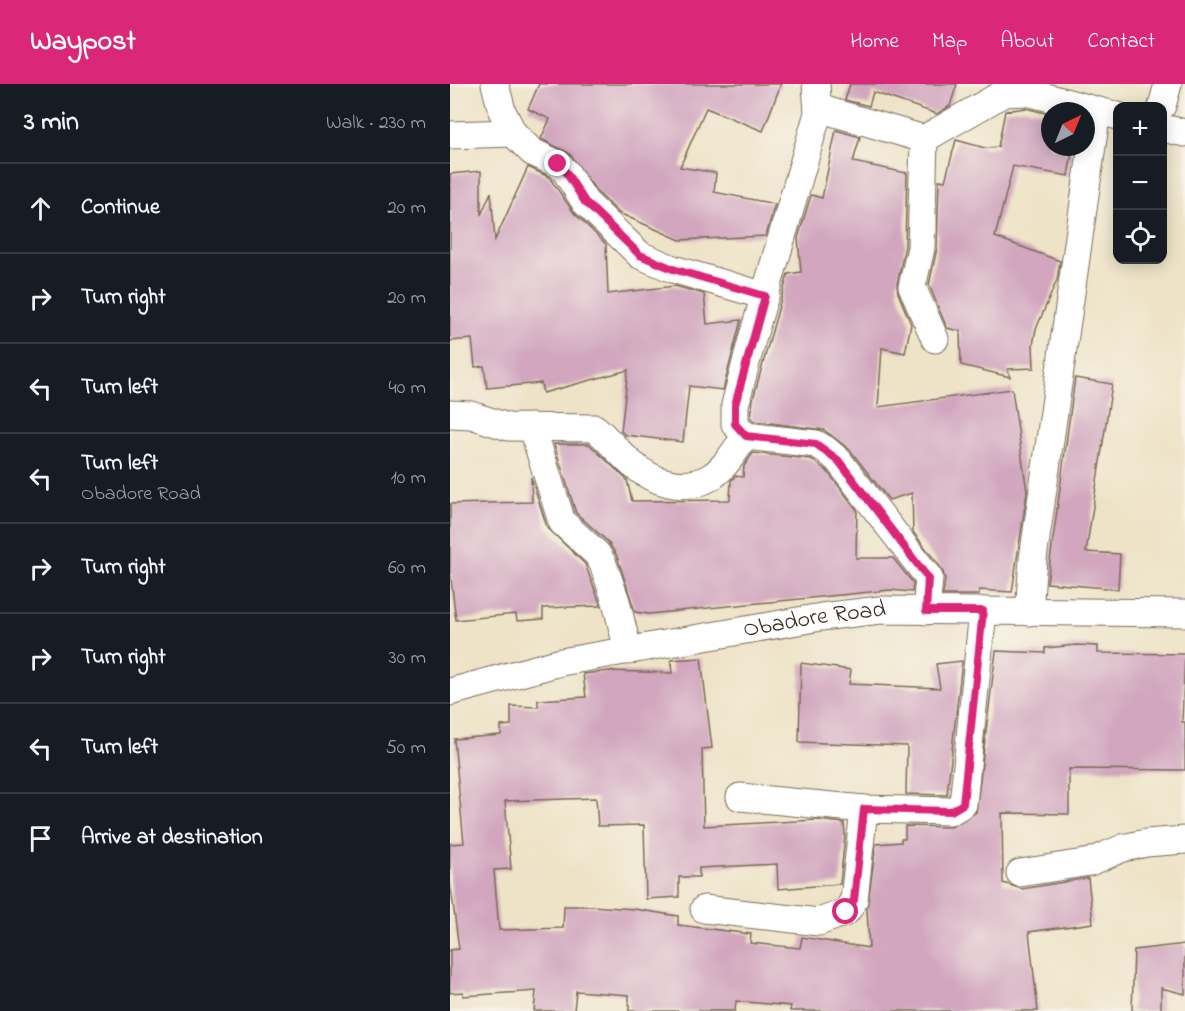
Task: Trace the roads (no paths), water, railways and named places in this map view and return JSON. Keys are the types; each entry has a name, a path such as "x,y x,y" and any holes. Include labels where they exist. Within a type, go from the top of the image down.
{"street":[{"path":"495,84 502,111 513,133 532,152 558,164 566,172 585,202 640,255 673,269 765,296"},
{"path":"1163,102 1168,84"},
{"path":"924,139 991,92 1027,92 1107,114 1033,559 1029,612"},
{"path":"924,139 817,96 735,405 735,424 746,436 816,444 838,460 928,578 926,611"},
{"path":"1167,129 1185,134"},
{"path":"450,135 513,133"},
{"path":"924,139 921,248 912,287 935,339"},
{"path":"450,414 471,415 508,427 595,428 631,464 654,478 675,485 708,478 726,462 746,436"},
{"path":"532,427 562,522 597,554 603,564 616,601 628,651"},
{"name":"Obadore Road","path":"450,692 561,662 821,617 880,610 1185,613"},
{"path":"741,797 864,809 951,811 963,804 983,611"},
{"path":"704,909 819,922 846,912 854,900 864,809"},
{"path":"1020,873 1090,862 1123,848 1146,843 1185,840"}]}
